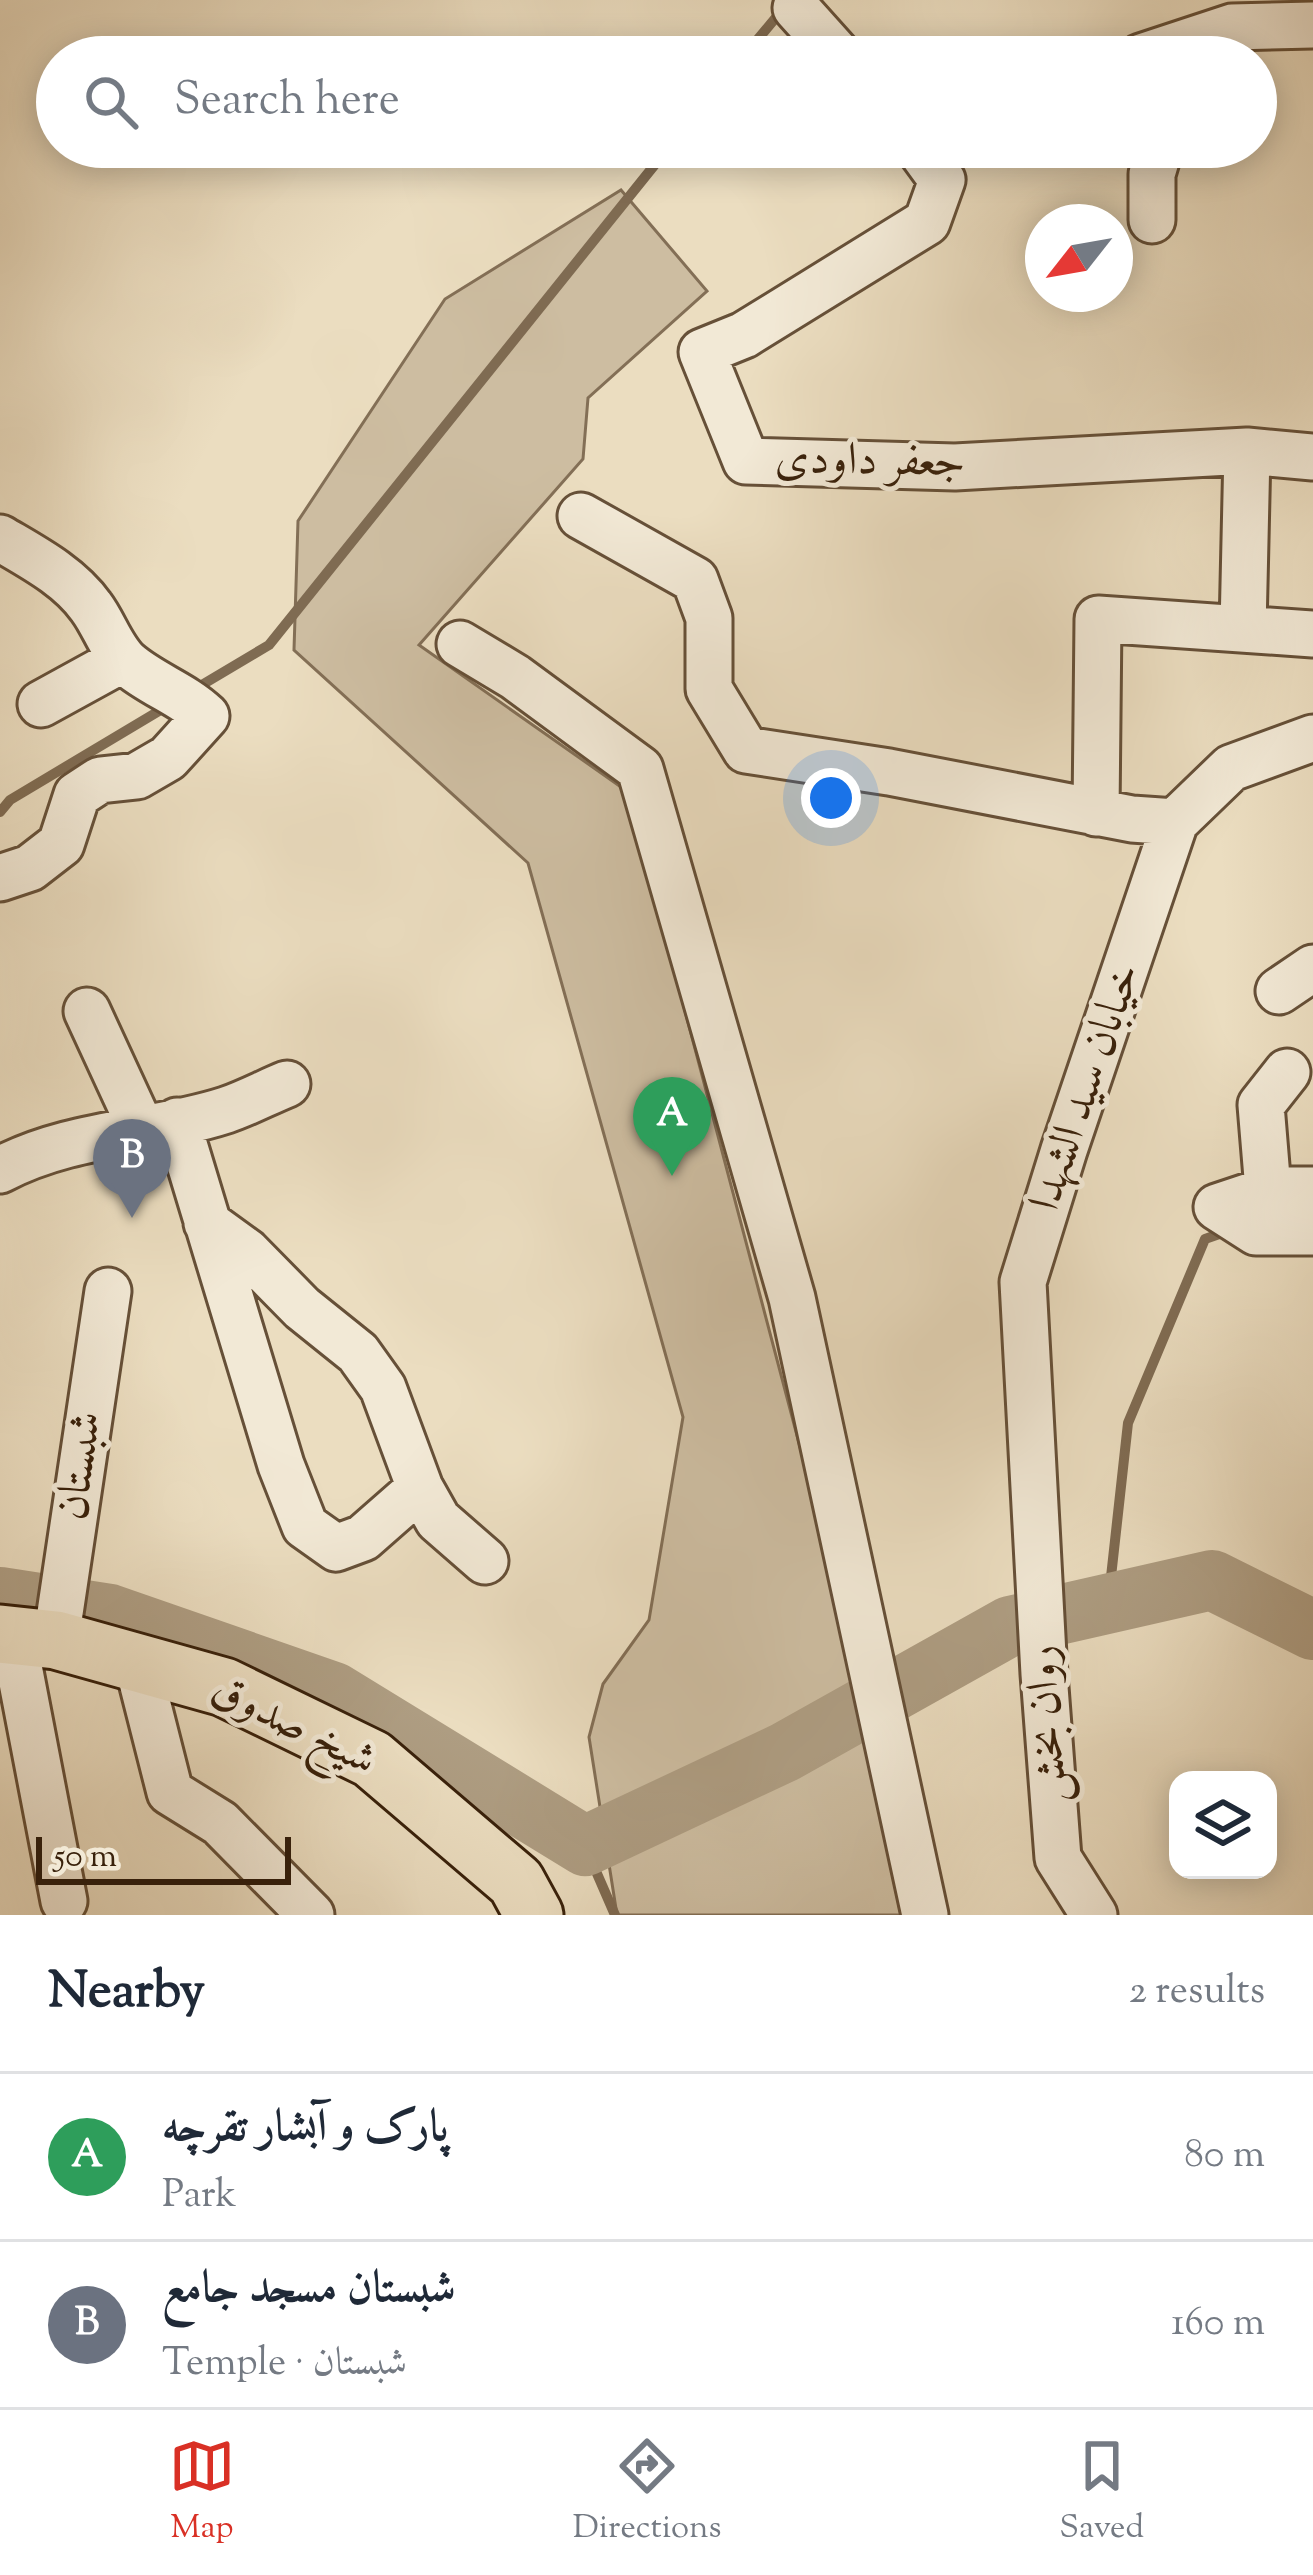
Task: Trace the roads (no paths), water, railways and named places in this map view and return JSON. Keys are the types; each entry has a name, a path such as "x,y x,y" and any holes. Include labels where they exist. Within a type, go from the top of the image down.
{"main road":[{"name":"شیخ صدوق","path":"23,1636 224,1687 372,1759 516,1882 534,1915"}],"street":[{"path":"796,8 821,36"},
{"path":"1248,36 1303,20"},
{"name":"جعفر داودی","path":"933,168 942,181 927,222 744,335 702,352 746,461 955,466 1247,451 1313,457"},
{"path":"1152,220 1154,168"},
{"path":"1243,629 1247,451"},
{"path":"581,516 695,580 710,618 709,689 746,750 889,772 1096,813 1175,822"},
{"path":"0,538 51,568 89,604 122,659 206,716 168,758 137,776 100,779 77,795 61,844 30,868 0,878"},
{"path":"1096,813 1098,619 1313,634"},
{"path":"460,644 515,677 640,769 792,1298 925,1915"},
{"path":"41,704 122,659"},
{"name":"خیابان سید الشهدا","path":"1036,1522 1023,1282 1175,822 1231,768 1313,738"},
{"path":"86,1010 159,1125 207,1223 281,1465 305,1526 336,1548 363,1538 420,1488"},
{"path":"1268,1190 1261,1105 1287,1072"},
{"path":"0,1171 24,1158 226,1110 287,1084"},
{"path":"1313,1190 1268,1190 1217,1207 1256,1232 1313,1232"},
{"path":"207,1223 247,1252 302,1308 358,1353 383,1388 420,1488 439,1520 485,1562"},
{"name":"شبستان","path":"64,1901 23,1636 108,1291"},
{"name":"روان بخش","path":"1036,1522 1058,1858 1094,1915"},
{"path":"137,1662 170,1792 220,1823 311,1915"}],"waterway":[{"path":"760,36 783,9"},
{"path":"190,692 269,645 652,168"},
{"path":"0,812 10,800 169,705"},
{"path":"1108,1604 1128,1423 1205,1239 1225,1232"},
{"path":"0,1597 110,1614 334,1692 585,1846 785,1752 1010,1626 1212,1580 1313,1630"},
{"path":"585,1846 615,1915"}],"place":[{"name":"پارک و آبشار تقرچه","path":"672,1176"},
{"name":"شبستان مسجد جامع","path":"132,1218"}]}
